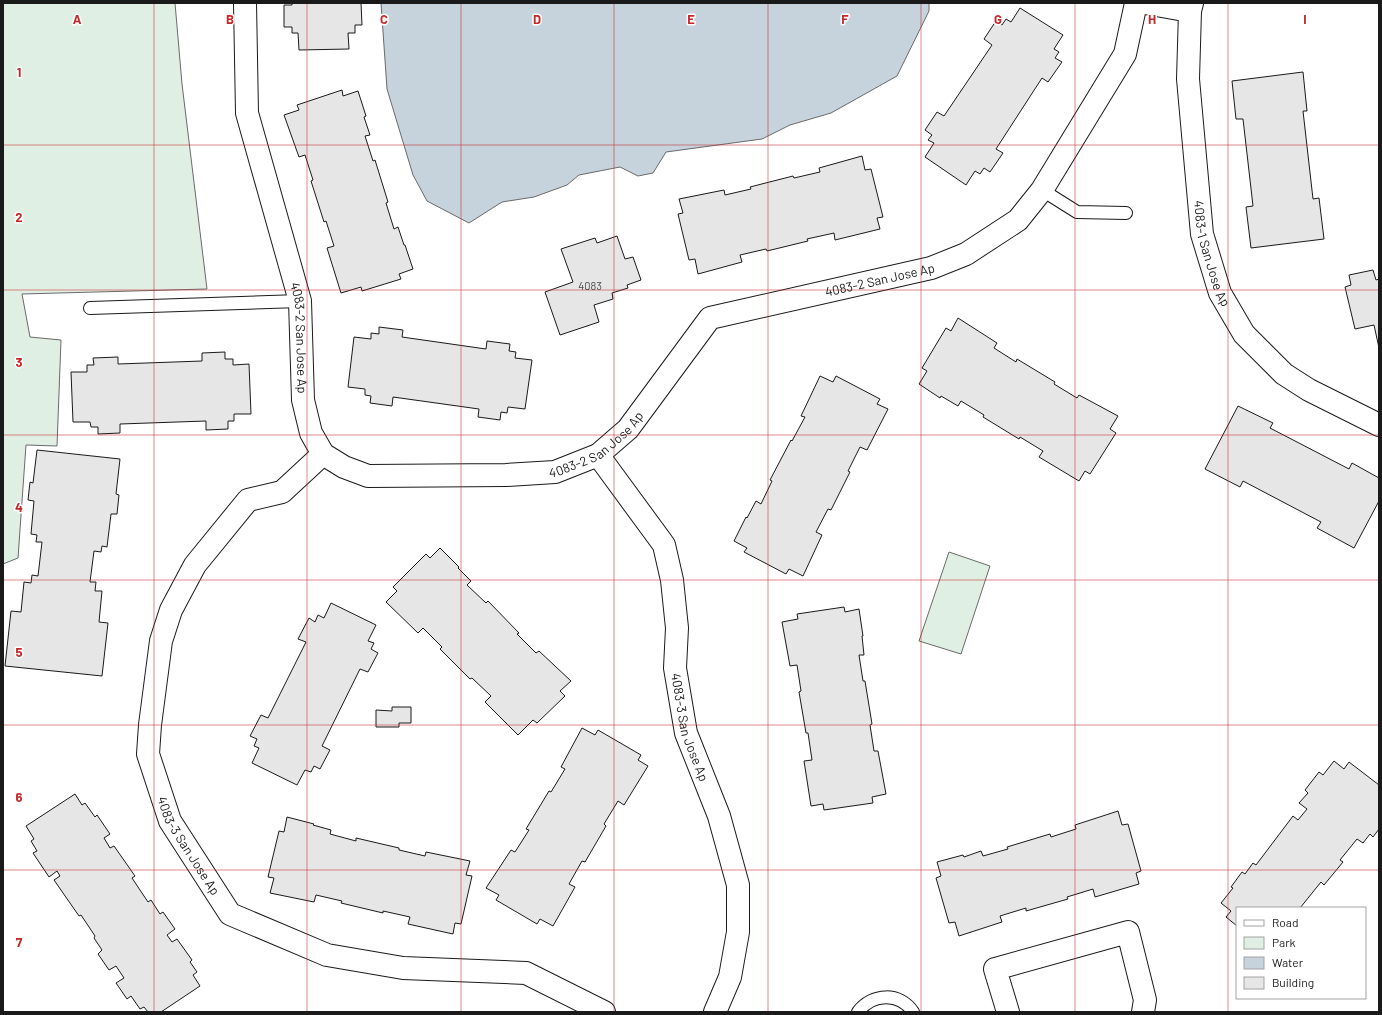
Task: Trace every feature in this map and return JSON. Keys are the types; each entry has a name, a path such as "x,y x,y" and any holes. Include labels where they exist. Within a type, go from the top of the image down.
{"street":[{"name":"4083-2 San Jose Ap","path":"245,3 247,113 300,301 303,400 311,433 323,454 344,467 368,476 506,475 555,472 598,455 628,429 710,318 931,268 966,254 1018,220 1042,190 1125,54 1136,3"},
{"path":"1145,3 1191,7"},
{"name":"4083-1 San Jose Ap","path":"1191,7 1188,78 1202,234 1220,293 1244,334 1284,374 1309,390 1379,425"},
{"name":"4083-3 San Jose Ap","path":"323,454 282,492 248,500 195,565 171,610 161,641 150,725 148,754 170,820 230,914 327,955 403,968 526,973 604,1012"},
{"name":"4083-3 San Jose Ap","path":"598,455 664,545 672,580 677,628 675,668 686,733 719,816 738,885 738,932 730,977 715,1012"},
{"path":"1008,1012 995,969 1128,932 1145,1000 1143,1012"}],"lane":[{"path":"1042,190 1077,212 1126,213"},
{"path":"90,308 300,301"},
{"path":"858,1012 873,999 893,997 909,1005 913,1012"}],"green space":[{"path":"3,3 175,3 182,84 207,289 22,294 30,337 61,340 57,446 26,445 18,558 3,564"},
{"path":"949,552 990,566 961,654 919,641"}],"water":[{"path":"381,3 929,3 929,11 897,76 831,113 790,125 762,139 666,152 653,173 638,176 620,167 579,175 567,185 534,197 502,202 469,223 427,201 413,175 387,89"}],"building":[{"path":"292,3 361,3 362,25 355,25 355,33 348,33 349,49 299,50 298,33 292,33 292,27 284,27 284,5 292,5"},
{"path":"1020,8 1063,35 1054,49 1059,52 1055,58 1062,62 1048,82 1042,78 996,149 1003,153 990,172 984,168 980,174 975,171 966,185 925,157 934,143 928,140 932,135 925,130 937,112 944,116 992,45 984,39 996,21 1002,25 1006,19 1011,22"},
{"path":"1303,72 1307,111 1303,111 1313,199 1319,198 1324,239 1251,248 1246,207 1253,206 1243,119 1236,119 1232,81"},
{"path":"342,90 343,96 358,91 370,135 365,136 373,161 375,160 388,202 386,203 394,229 398,227 413,269 399,274 401,279 362,291 361,287 341,293 327,248 334,246 326,221 324,222 311,181 313,180 305,155 299,157 284,115 299,110 297,105"},
{"path":"862,156 865,170 871,169 883,217 877,218 880,229 835,240 834,233 807,239 808,241 767,251 766,249 740,255 742,262 698,274 695,259 689,260 678,214 683,213 679,199 724,190 725,195 751,189 750,187 793,176 794,178 820,172 819,168"},
{"path":"617,236 625,259 633,257 641,280 627,285 628,288 612,293 613,299 594,305 599,322 560,335 545,292 573,282 561,249 595,238 597,243"},
{"path":"1373,270 1376,280 1379,279 1379,348 1374,325 1355,329 1345,287 1351,285 1349,275"},
{"path":"958,318 997,343 994,348 1016,362 1017,359 1055,382 1054,384 1077,398 1079,395 1118,416 1110,429 1116,433 1090,474 1085,471 1079,481 1039,457 1043,451 1020,437 1019,439 983,417 984,415 961,401 958,406 941,396 940,398 919,384 927,371 922,368 946,328 951,331"},
{"path":"379,327 403,330 402,337 486,349 487,341 510,344 509,351 516,352 515,358 532,360 525,409 508,407 507,413 501,412 500,420 478,417 479,409 393,397 392,406 370,403 371,396 365,395 365,389 348,387 354,337 371,339 371,333 379,334"},
{"path":"225,352 225,359 233,359 233,365 249,364 251,414 234,414 234,421 228,421 228,429 206,430 206,421 120,424 120,433 98,434 98,427 91,427 90,422 73,422 71,372 87,372 87,365 94,365 93,358 118,357 118,364 202,361 202,353"},
{"path":"820,376 833,382 836,376 880,399 877,404 888,409 867,450 860,447 848,471 850,472 831,510 828,509 816,532 822,535 803,576 789,569 786,574 744,552 747,548 734,541 756,501 761,504 772,481 770,480 805,417 801,416"},
{"path":"1238,406 1273,423 1270,428 1349,469 1352,463 1379,478 1379,501 1354,548 1317,528 1321,522 1243,481 1240,487 1205,469"},
{"path":"37,450 120,459 116,494 119,495 117,514 111,514 107,547 102,546 101,552 94,551 90,582 96,582 95,591 102,591 99,622 108,623 102,676 5,666 11,611 21,612 24,582 31,583 32,575 38,576 42,542 36,542 37,535 31,534 34,501 28,500 30,482 33,483"},
{"path":"440,548 471,581 467,585 486,603 488,601 536,653 539,651 571,681 560,691 565,696 537,723 533,720 518,735 485,702 491,696 472,678 470,679 440,649 442,647 423,628 418,633 386,602 397,591 393,587 426,554 430,558"},
{"path":"331,603 376,625 368,641 374,643 371,649 378,653 368,672 360,669 322,746 330,750 320,769 314,766 311,772 305,770 297,785 252,763 259,748 254,746 257,739 250,736 261,715 268,718 306,642 298,639 309,618 315,622 318,615 324,618"},
{"path":"844,607 845,612 859,609 864,655 859,655 872,724 870,725 874,751 878,751 886,794 872,797 873,803 824,810 823,804 811,806 804,761 812,760 808,733 806,733 799,692 801,691 797,665 790,666 782,622 798,619 797,614"},
{"path":"392,707 411,707 411,723 399,723 399,727 376,727 376,710 392,711"},
{"path":"582,728 595,735 598,730 641,755 638,760 648,766 624,805 618,801 604,824 606,826 585,862 582,861 569,884 575,887 553,926 540,919 537,924 496,900 499,895 486,888 511,850 515,852 529,830 526,829 549,791 551,792 565,769 561,767"},
{"path":"1334,761 1344,769 1349,762 1379,785 1379,829 1373,837 1370,834 1363,843 1357,839 1340,860 1343,862 1324,885 1321,882 1301,907 1236,907 1236,925 1226,917 1231,911 1221,903 1233,888 1231,887 1242,872 1245,874 1253,863 1256,865 1293,816 1298,820 1307,809 1299,803 1308,793 1305,790 1319,772 1323,775"},
{"path":"75,794 82,805 85,803 95,817 97,815 110,834 104,838 110,848 114,846 135,876 132,878 148,902 151,900 160,914 163,912 175,929 167,935 172,942 177,939 192,960 190,962 197,972 193,975 200,986 161,1012 148,1012 144,1007 140,1009 131,996 127,999 116,983 124,978 116,966 109,970 98,954 102,950 94,938 95,936 54,880 60,876 57,871 49,877 33,853 37,851 31,841 34,839 26,826"},
{"path":"1118,811 1122,825 1128,824 1141,871 1136,873 1139,884 1095,897 1093,889 1067,897 1068,899 1026,911 1026,908 1000,916 1002,922 959,936 955,922 949,923 936,878 941,876 937,862 963,855 964,857 981,851 983,856 1050,834 1051,837 1076,829 1075,825"},
{"path":"287,817 314,824 313,825 331,830 330,834 356,841 356,838 425,856 426,852 470,861 466,875 472,876 461,924 455,923 453,934 408,924 410,917 383,911 383,913 341,903 342,901 316,895 314,902 270,893 274,878 268,877 279,831 284,832"}]}
